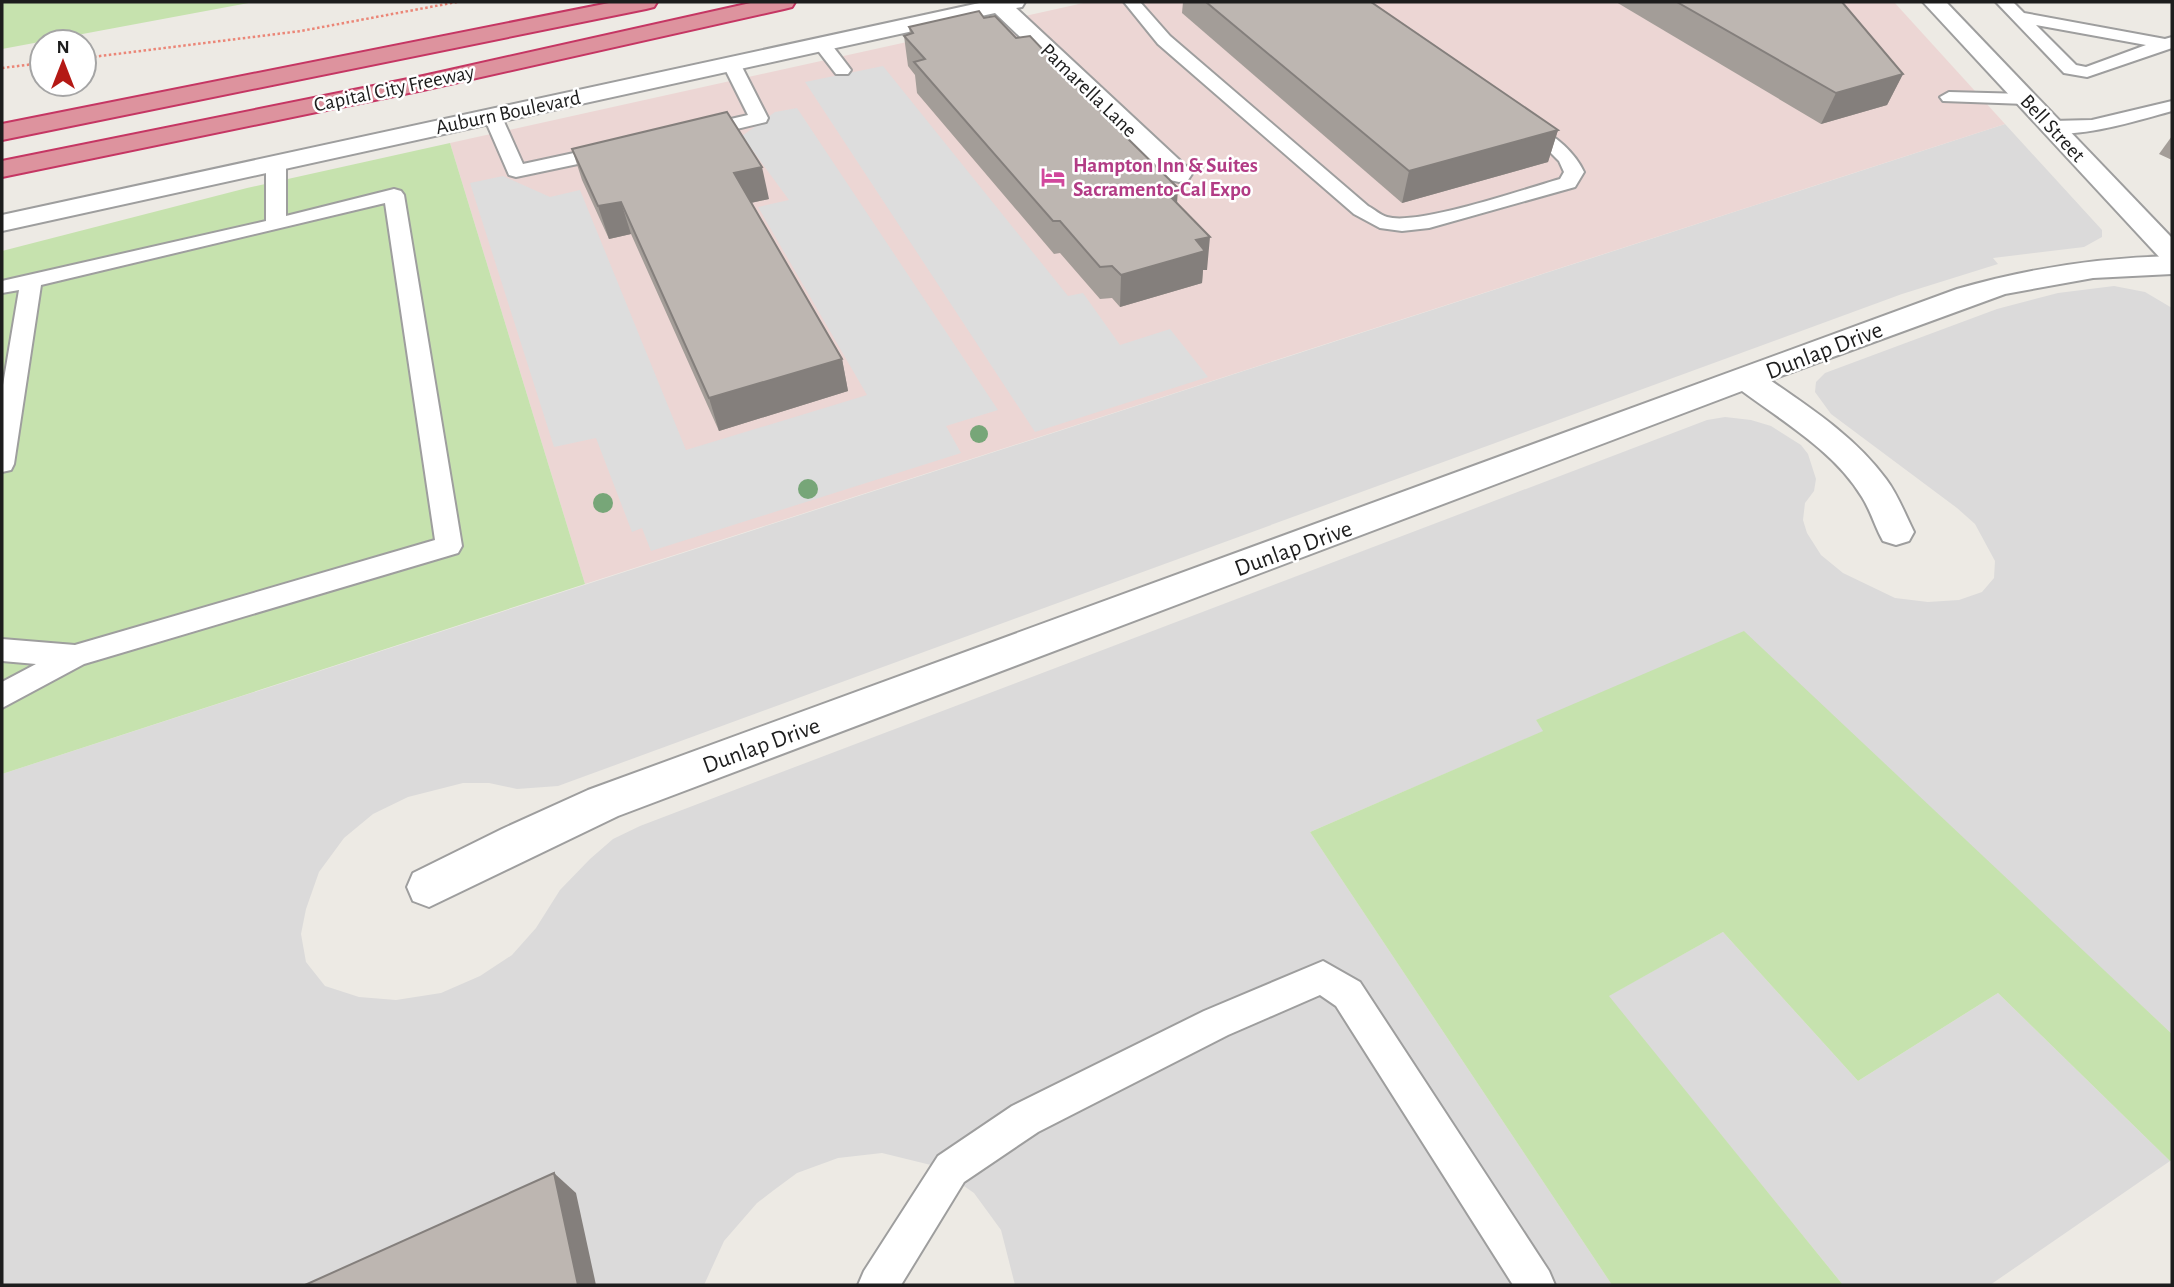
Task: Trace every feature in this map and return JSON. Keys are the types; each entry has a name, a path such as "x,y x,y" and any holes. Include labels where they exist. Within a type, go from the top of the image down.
{"highway":[{"name":"Capital City Freeway","path":"2,132 646,2"},
{"name":"Capital City Freeway","path":"2,169 423,83 784,2"},
{"path":"2,190 301,118 423,83"}],"street":[{"name":"Bell Street","path":"1934,2 2172,254"},
{"name":"Auburn Boulevard","path":"2,223 1007,3"},
{"name":"Pamarella Lane","path":"1007,3 1179,174"},
{"name":"Dunlap Drive","path":"429,887 517,842 603,803 1968,295 2014,281 2101,267 2172,265"},
{"path":"1747,379 1822,433 1852,460 1876,490 1896,532"}],"lane":[{"path":"1132,2 1164,40 1361,210 1380,222 1402,225 1429,222 1568,183 1574,172 1568,159 1513,117"},
{"path":"2004,2 2070,69 2077,71 2087,72 2169,43"},
{"path":"2020,17 2169,43"},
{"path":"822,44 842,70"},
{"path":"682,135 759,118 731,63"},
{"path":"1949,97 2026,99"},
{"path":"2052,127 2092,126 2172,106"},
{"path":"492,115 516,171 614,150"},
{"path":"276,163 276,225"},
{"path":"2,287 276,225 394,195 449,546 75,656 2,696"},
{"path":"2,464 31,280"},
{"path":"2,650 75,656"},
{"path":"878,1285 951,1169 1025,1119 1216,1023 1323,977 1348,994 1535,1285"}],"path":[{"path":"98,56 302,32 457,2"},
{"path":"2,68 28,65"}],"shaded area":[{"path":"1088,2 1894,2 2005,124 585,584 450,143"},
{"path":"883,66 1068,296 1083,293 1120,345 1170,329 1208,377 1035,432 805,82"},
{"path":"797,108 998,410 946,426 961,453 651,551 642,528 632,532 596,438 554,447 470,183 503,176 550,197 580,190 686,450 867,395 758,207 789,200 742,136 775,112"},
{"path":"2005,124 2102,230 2102,237 2084,247 1993,258 1998,264 1902,294 558,786 517,789 489,783 463,783 408,797 373,814 344,838 319,872 306,909 301,934 306,962 325,986 359,997 396,1000 441,993 480,976 512,955 536,928 560,890 590,859 613,839 640,826 1707,420 1725,417 1751,420 1771,426 1801,445 1808,454 1816,479 1814,491 1805,503 1803,520 1807,533 1821,555 1843,573 1895,598 1928,602 1959,600 1982,592 1994,578 1995,561 1975,524 1831,414 1815,392 1816,382 1825,373 1997,309 2058,293 2114,286 2145,292 2172,308 2172,1034 1984,859 1536,720 1544,731 1310,832 1612,1285 1015,1285 1001,1230 974,1193 935,1166 882,1153 838,1158 797,1173 774,1190 757,1203 724,1241 704,1285 2,1285 2,774"},
{"path":"1723,932 1858,1081 1998,993 2170,1161 1990,1285 1843,1285 1608,996"}],"green space":[{"path":"2,2 254,2 98,31 98,28 28,28 28,44 2,49"},
{"path":"450,143 585,584 2,774 2,251 247,188"},
{"path":"1744,631 2172,1034 2172,1160 2170,1161 1998,993 1858,1081 1723,932 1609,996 1843,1285 1612,1285 1310,832 1543,731 1536,720"}],"building":[{"path":"1206,2 1371,2 1558,130 1409,171"},
{"path":"1677,2 1842,2 1903,74 1836,93"},
{"name":"Hampton Inn & Suites Sacramento-Cal Expo","path":"979,11 984,18 995,16 1016,38 1030,36 1178,188 1165,191 1210,237 1196,240 1205,251 1121,275 1112,266 1100,267 1060,221 1053,221 914,62 925,59 904,36 913,33 909,27"},
{"path":"727,112 762,167 734,173 842,359 709,398 621,202 598,206 572,149"},
{"path":"554,1173 578,1285 305,1285"}],"place":[{"name":"Hampton Inn & Suites Sacramento-Cal Expo","path":"1053,177"}]}
